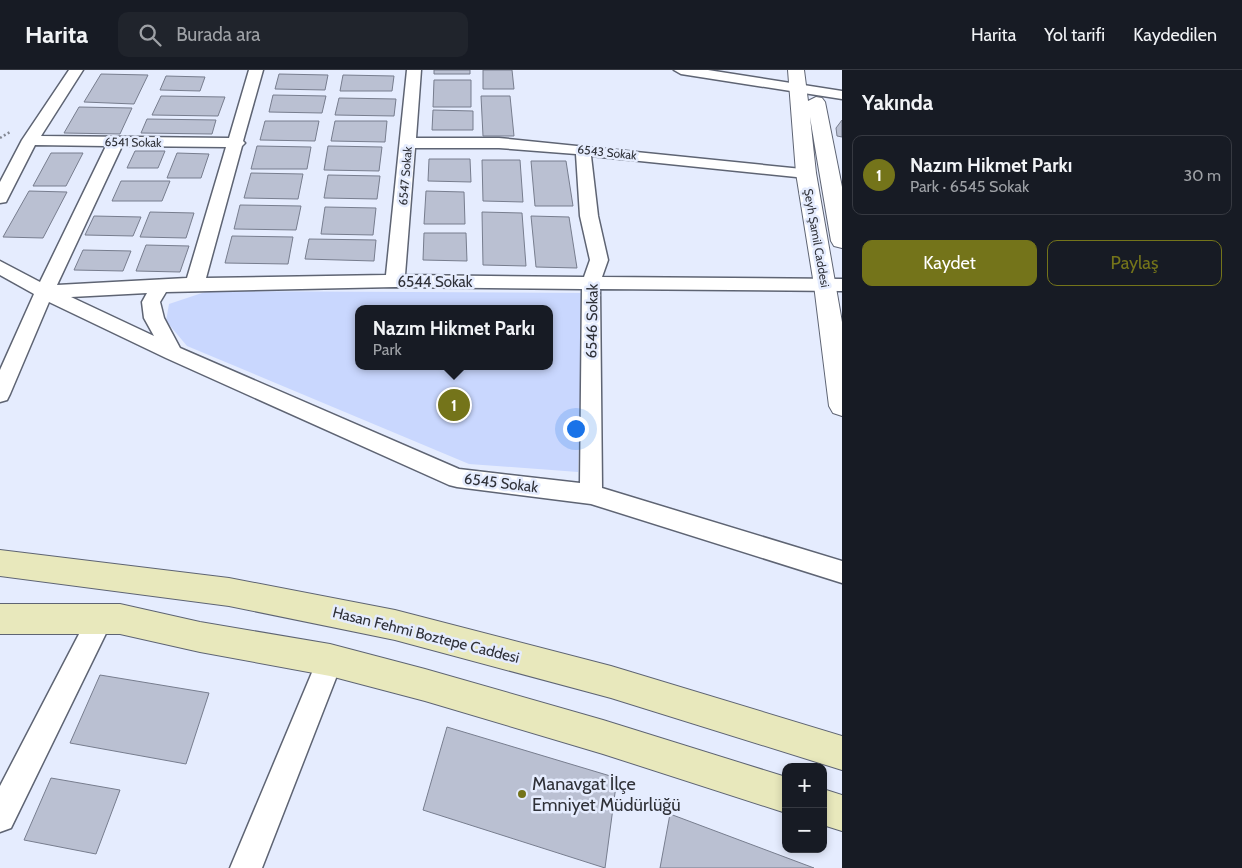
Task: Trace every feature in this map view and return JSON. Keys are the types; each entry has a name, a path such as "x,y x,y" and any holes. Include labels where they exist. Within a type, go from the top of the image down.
{"main road":[{"name":"Hasan Fehmi Boztepe Caddesi","path":"0,563 229,592 395,625 611,682 842,753"},
{"path":"0,618 100,618 120,620 200,637 330,660 602,737 782,794"},
{"path":"826,808 842,813"}],"street":[{"path":"0,198 30,140 76,70"},
{"path":"195,284 237,143 256,70"},
{"name":"6547 Sokak","path":"394,281 414,70"},
{"path":"681,70 803,84 842,95"},
{"name":"Şeyh Şamil Caddesi","path":"813,70 803,84 806,173 834,285 842,406"},
{"name":"Şeyh Şamil Caddesi","path":"803,84 836,182 842,241"},
{"name":"6541 Sokak","path":"30,140 237,143"},
{"path":"0,394 44,292 116,142"},
{"name":"6543 Sokak","path":"408,143 499,143 806,173"},
{"name":"6546 Sokak","path":"583,150 589,216 599,260 591,282 591,494"},
{"name":"6545 Sokak","path":"0,267 44,292 173,353 457,478 591,494 842,572"},
{"name":"6544 Sokak","path":"44,292 161,285 394,281 834,285"},
{"path":"161,285 151,302 154,318 173,353"},
{"path":"0,818 100,618"},
{"path":"246,868 330,660"}],"shaded area":[{"path":"208,291 584,293 578,472 469,464 187,346 166,321 169,304"}],"building":[{"path":"434,70 470,70 470,74 434,74"},
{"path":"483,70 512,70 514,89 483,89"},
{"path":"101,74 148,75 134,104 84,102"},
{"path":"279,74 328,75 325,90 275,89"},
{"path":"343,75 394,76 392,91 340,91"},
{"path":"166,76 205,77 200,91 160,90"},
{"path":"434,80 471,80 471,107 433,107"},
{"path":"273,95 326,96 322,113 269,112"},
{"path":"161,96 225,97 218,116 152,115"},
{"path":"481,96 510,96 514,136 483,136"},
{"path":"339,98 396,99 394,116 335,115"},
{"path":"79,107 132,108 120,134 64,133"},
{"path":"433,110 473,111 473,130 432,130"},
{"path":"147,119 216,120 212,134 141,133"},
{"path":"842,120 842,137 837,136 836,128"},
{"path":"265,121 319,121 315,141 260,140"},
{"path":"335,121 387,121 385,142 331,141"},
{"path":"257,146 311,147 307,169 251,169"},
{"path":"328,146 382,147 379,171 324,170"},
{"path":"135,151 165,151 158,168 127,168"},
{"path":"51,153 83,153 66,186 33,186"},
{"path":"177,153 209,154 201,178 167,178"},
{"path":"429,159 470,159 471,182 428,181"},
{"path":"482,160 520,160 523,202 483,201"},
{"path":"531,161 566,161 573,206 535,206"},
{"path":"251,173 303,174 298,199 244,198"},
{"path":"328,175 380,176 377,199 324,198"},
{"path":"121,181 170,181 162,201 112,201"},
{"path":"29,191 67,192 43,238 3,237"},
{"path":"426,191 464,192 465,224 424,224"},
{"path":"240,205 301,206 296,230 234,229"},
{"path":"325,207 376,208 373,235 321,234"},
{"path":"150,212 194,213 186,238 140,237"},
{"path":"482,212 522,213 526,266 483,265"},
{"path":"94,216 141,217 133,236 85,235"},
{"path":"531,216 569,217 577,268 536,267"},
{"path":"424,233 466,233 467,261 423,260"},
{"path":"232,236 293,237 288,264 225,263"},
{"path":"309,239 376,240 374,261 305,259"},
{"path":"146,245 189,246 180,272 136,271"},
{"path":"83,250 131,251 123,271 74,270"},
{"path":"100,675 209,693 186,764 70,743"},
{"name":"Manavgat İlçe Emniyet Müdürlüğü","path":"447,727 617,778 605,868 423,810"},
{"path":"51,778 120,790 96,854 24,840"},
{"path":"670,814 814,868 660,868"}],"place":[{"name":"Nazım Hikmet Parkı","path":"454,405"},
{"name":"Manavgat İlçe Emniyet Müdürlüğü","path":"522,794"}]}
